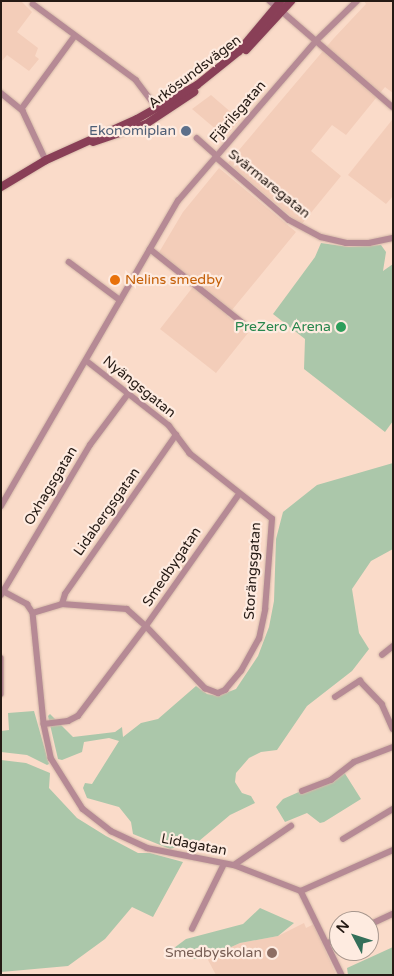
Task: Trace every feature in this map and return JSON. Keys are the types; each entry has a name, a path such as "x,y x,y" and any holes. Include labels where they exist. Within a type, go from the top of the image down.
{"main road":[{"name":"Arkösundsvägen","path":"1,187 46,160 70,149 126,132 160,112 234,60 278,5 291,1"}],"street":[{"name":"Fjärilsgatan","path":"1,506 178,201 316,41 357,1"},
{"path":"32,4 74,37 136,80 160,112"},
{"path":"278,5 316,41 393,107"},
{"path":"22,108 74,37"},
{"path":"1,93 22,108 46,160"},
{"name":"Svärmaregatan","path":"197,138 216,157 289,220 320,237 354,243 393,238"},
{"path":"150,249 243,323"},
{"path":"69,262 120,300"},
{"name":"Nyängsgatan","path":"86,361 169,426 190,454 239,494"},
{"name":"Oxhagsgatan","path":"2,592 90,445 128,394"},
{"name":"Lidabergsgatan","path":"62,604 65,594 176,435"},
{"name":"Storängsgatan","path":"146,626 205,688 218,693 225,690 242,671 259,638 265,610 268,545 273,525 269,516 239,494"},
{"name":"Smedbygatan","path":"33,613 62,604 127,609 146,626 239,494"},
{"path":"2,592 27,604 33,613"},
{"name":"Lidagatan","path":"33,613 44,724 51,758 84,809 112,832 162,852 234,865 301,891"},
{"path":"44,724 68,721 78,716 146,626"},
{"path":"382,655 393,646"},
{"path":"1,658 1,694"},
{"path":"335,697 360,681 382,704 393,729"},
{"path":"302,791 330,780 354,762 393,747"},
{"path":"343,839 393,809"},
{"path":"234,865 291,826"},
{"path":"342,975 301,891 393,850"},
{"path":"192,929 224,864"},
{"path":"379,920 393,914"}],"shaded area":[{"path":"1,1 21,1 32,12 17,32 38,48 35,56 39,59 29,71 7,55 1,62"},
{"path":"364,1 393,1 393,93 385,87 346,135 332,125 311,151 341,176 301,225 228,163 334,38 366,4"},
{"path":"211,95 240,120 225,137 192,109"},
{"path":"392,120 393,196 386,204 348,175"},
{"path":"219,168 296,232 227,316 248,333 216,373 160,329 196,283 158,254 183,212"},
{"name":"Smedbyskolan","path":"304,923 306,928 314,924 336,975 216,975 207,958 240,943 278,936"}],"green space":[{"name":"PreZero Arena","path":"321,243 349,247 381,245 386,252 383,271 393,264 393,421 385,432 304,369 305,339 273,314 315,257"},
{"path":"393,463 393,549 371,561 352,589 359,633 369,649 352,671 307,706 277,750 261,752 249,758 236,773 235,782 242,793 251,796 255,803 230,815 199,841 170,849 133,834 131,822 119,807 87,798 83,788 85,783 92,784 119,741 109,738 84,742 82,752 62,760 58,759 48,716 50,714 73,737 115,732 122,727 123,737 141,723 158,719 196,686 207,694 218,696 236,689 258,656 269,627 274,601 276,539 283,512 317,485"},
{"path":"34,711 49,764 47,765 27,755 1,752 1,731 9,730 8,713"},
{"path":"1,760 26,763 50,773 49,788 77,818 106,836 138,853 150,853 183,862 153,917 132,907 105,939 68,966 1,972"},
{"path":"344,772 361,799 324,822 320,823 307,813 285,822 276,807 283,799"},
{"path":"260,908 294,923 278,936 240,943 207,958 194,959 170,951 186,939 243,924"},
{"path":"393,947 393,975 348,975 347,968 362,961 379,961 379,953"}],"place":[{"name":"Ekonomiplan","path":"186,131"},
{"name":"Nelins smedby","path":"115,280"},
{"name":"PreZero Arena","path":"341,327"},
{"name":"Smedbyskolan","path":"272,953"}]}
